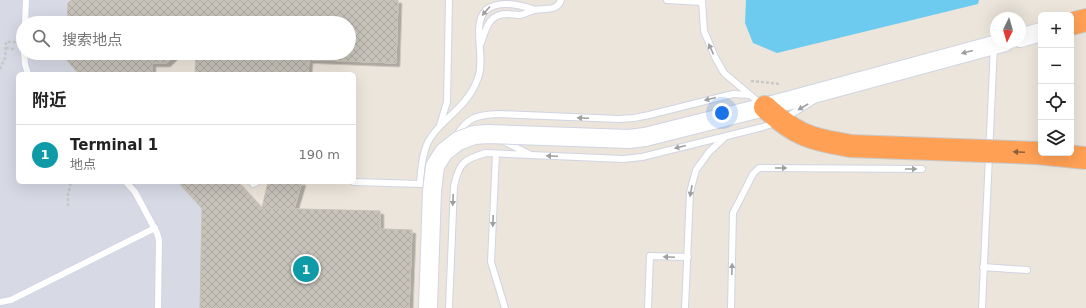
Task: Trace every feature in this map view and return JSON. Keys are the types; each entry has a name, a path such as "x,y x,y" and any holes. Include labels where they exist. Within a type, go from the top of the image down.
{"highway":[{"path":"1074,23 1086,20"},
{"path":"765,107 802,134 826,142 851,146 1037,153 1086,158"}],"street":[{"path":"1026,36 1038,33"},
{"path":"428,308 432,191 435,166 444,152 458,141 474,135 488,134 629,139 645,137 837,88 990,46"}],"lane":[{"path":"25,16 26,0"},
{"path":"439,127 447,102 449,0"},
{"path":"480,46 486,28 491,20 498,15 520,15 536,10 552,9 560,4 561,0"},
{"path":"667,0 702,1 704,31 715,57 724,73 765,107"},
{"path":"420,184 423,156 428,141 439,127 462,105 471,93 479,77 480,46 478,29 480,20 485,11 492,5 502,3 520,4 536,10"},
{"path":"982,308 1000,48"},
{"path":"25,60 27,72"},
{"path":"423,308 427,188 430,180 466,122 482,115 499,114 619,120 649,115 733,94 765,107"},
{"path":"449,308 454,186 457,173 463,163 472,157 486,154 496,154 623,159 642,157 763,127 765,107"},
{"path":"685,308 690,192 696,170 709,152 726,136"},
{"path":"433,308 437,188 438,174 442,160 455,150 470,142 489,139 505,141 532,155"},
{"path":"496,154 491,262 505,308"},
{"path":"730,308 733,213 753,174 759,168 922,170"},
{"path":"356,182 424,184 427,188"},
{"path":"128,184 135,192 159,240 158,308"},
{"path":"0,302 11,300 154,228"},
{"path":"648,308 650,256 688,257"},
{"path":"984,267 1027,270"}],"path":[{"path":"0,69 5,58 6,42 16,42"},
{"path":"750,81 779,84 787,82"},
{"path":"68,206 68,194 70,184"}],"shaded area":[{"path":"0,0 398,0 396,63 323,60 356,60 356,16 16,16 16,60 170,60 167,63 153,63 152,72 16,72 16,184 240,184 262,208 380,211 380,228 412,230 409,308 0,308"}],"water":[{"path":"746,0 979,0 978,4 777,53 753,43 745,23"}],"building":[{"path":"72,0 398,0 396,63 323,60 356,60 356,16 67,16 68,3"},
{"path":"67,60 170,60 167,63 152,63 152,72 77,72"},
{"path":"196,60 275,60 275,72 195,72"},
{"path":"275,60 309,60 308,72 275,72"},
{"path":"180,184 240,184 262,208 380,211 380,229 412,230 409,308 200,308 202,208"},
{"path":"268,184 301,184 294,209 262,208"}],"place":[{"name":"Terminal 1","path":"306,269"}]}
